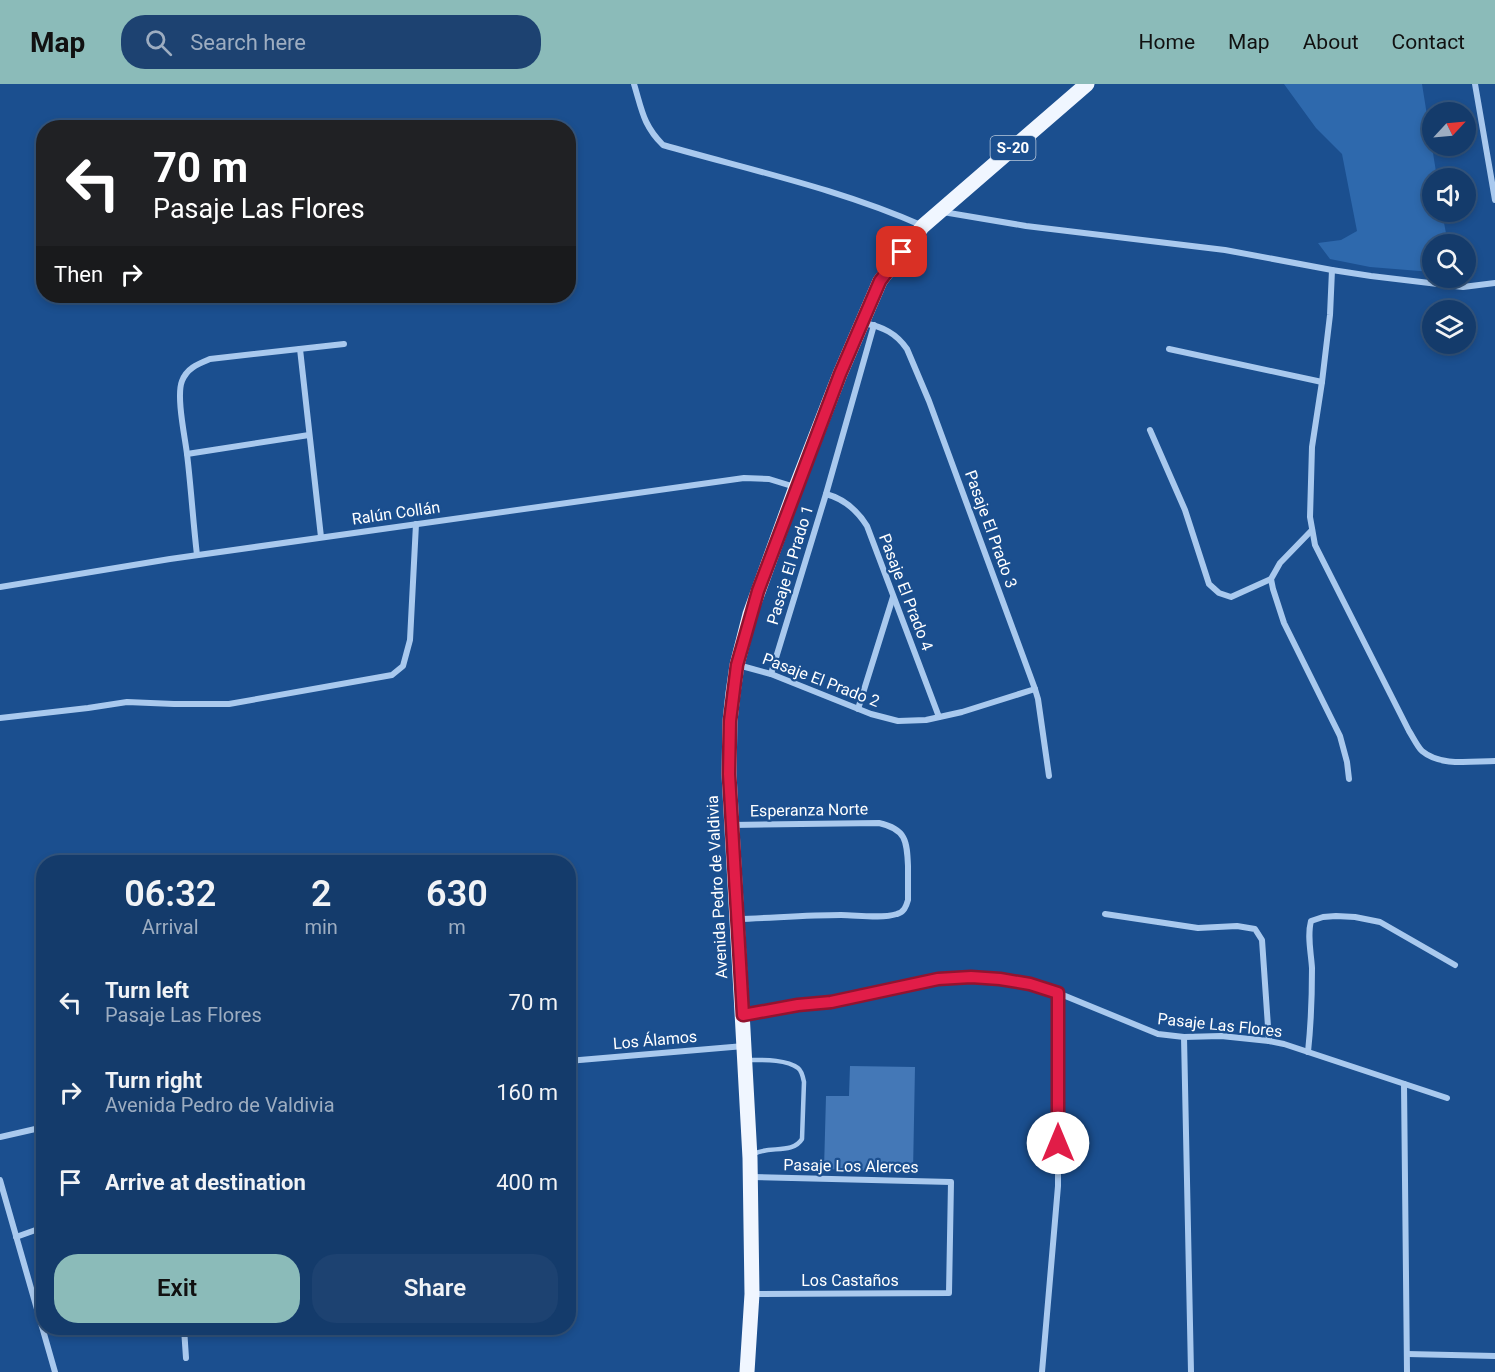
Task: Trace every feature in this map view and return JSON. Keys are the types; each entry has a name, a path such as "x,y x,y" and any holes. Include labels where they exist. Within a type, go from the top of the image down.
{"main road":[{"name":"Avenida Pedro de Valdivia","path":"747,1372 752,1294 750,1158 731,825 729,749 737,665 758,591 796,487 868,324 880,281 924,226 1087,84"}],"street":[{"path":"634,84 651,133 663,145 852,198 924,226"},
{"path":"1475,84 1495,200"},
{"path":"939,212 1026,226 1225,250 1332,270 1463,287 1495,283"},
{"path":"1332,270 1330,315 1312,447 1310,517 1315,545 1409,731 1421,750 1435,759 1495,761"},
{"name":"Pasaje El Prado 1","path":"771,674 826,494 868,324"},
{"name":"Pasaje El Prado 3","path":"868,324 890,331 897,336 907,349 929,402 1035,689 1049,776"},
{"path":"196,555 180,400 181,382 188,372 195,365 210,359 344,344"},
{"path":"300,349 321,537"},
{"path":"1169,349 1322,382"},
{"path":"1150,430 1185,510 1209,584 1219,593 1231,597 1271,579 1280,563 1312,530"},
{"path":"187,454 309,435"},
{"name":"Ralún Collán","path":"0,587 196,555 744,478 769,479 796,487"},
{"name":"Pasaje El Prado 4","path":"826,494 849,504 867,526 939,717"},
{"path":"0,718 127,702 229,704 392,675 403,666 410,640 416,524"},
{"path":"1271,579 1284,623 1340,736 1349,779"},
{"path":"858,709 893,597"},
{"name":"Pasaje El Prado 2","path":"737,665 771,674 858,709 898,721 919,720 962,712 1035,689"},
{"name":"Esperanza Norte","path":"731,825 873,822 884,824 898,831 903,835 907,846 908,900 901,912 892,915 737,919"},
{"path":"1105,914 1198,928 1237,926 1255,929 1262,940 1269,1041"},
{"path":"1308,1052 1312,968 1309,929 1311,921 1323,916 1336,916 1380,922 1455,965"},
{"name":"Pasaje Las Flores","path":"743,1015 831,1002 938,979 971,977 1000,979 1030,984 1058,993 1158,1034 1184,1037 1221,1036 1269,1041 1447,1098"},
{"path":"1042,1372 1058,1186 1058,993"},
{"path":"1184,1037 1191,1372"},
{"name":"Los Álamos","path":"576,1061 745,1053"},
{"path":"1404,1084 1407,1372"},
{"path":"0,1137 36,1129"},
{"name":"Pasaje Los Alerces","path":"750,1177 951,1182 949,1293"},
{"path":"0,1180 36,1306"},
{"path":"16,1237 36,1230"},
{"name":"Los Castaños","path":"752,1294 949,1293"},
{"path":"44,1335 55,1372"},
{"path":"184,1335 186,1358"},
{"path":"1407,1354 1495,1356"}],"lane":[{"path":"745,1053 796,1067 804,1082 801,1142 792,1148 758,1151 750,1158"}],"shaded area":[{"path":"1284,84 1422,84 1425,102 1422,102 1422,156 1433,156 1435,168 1422,168 1422,222 1444,222 1446,234 1422,234 1422,271 1370,267 1330,259 1318,243 1341,240 1357,231 1342,154 1316,128"}],"building":[{"path":"850,1066 915,1067 913,1172 824,1169 826,1096 849,1096"}],"route":[{"path":"902,252 880,281 840,374 758,591 737,665 730,721 729,800 743,1015 798,1005 831,1002 938,979 971,977 1000,979 1030,984 1058,993 1058,1143"}]}
